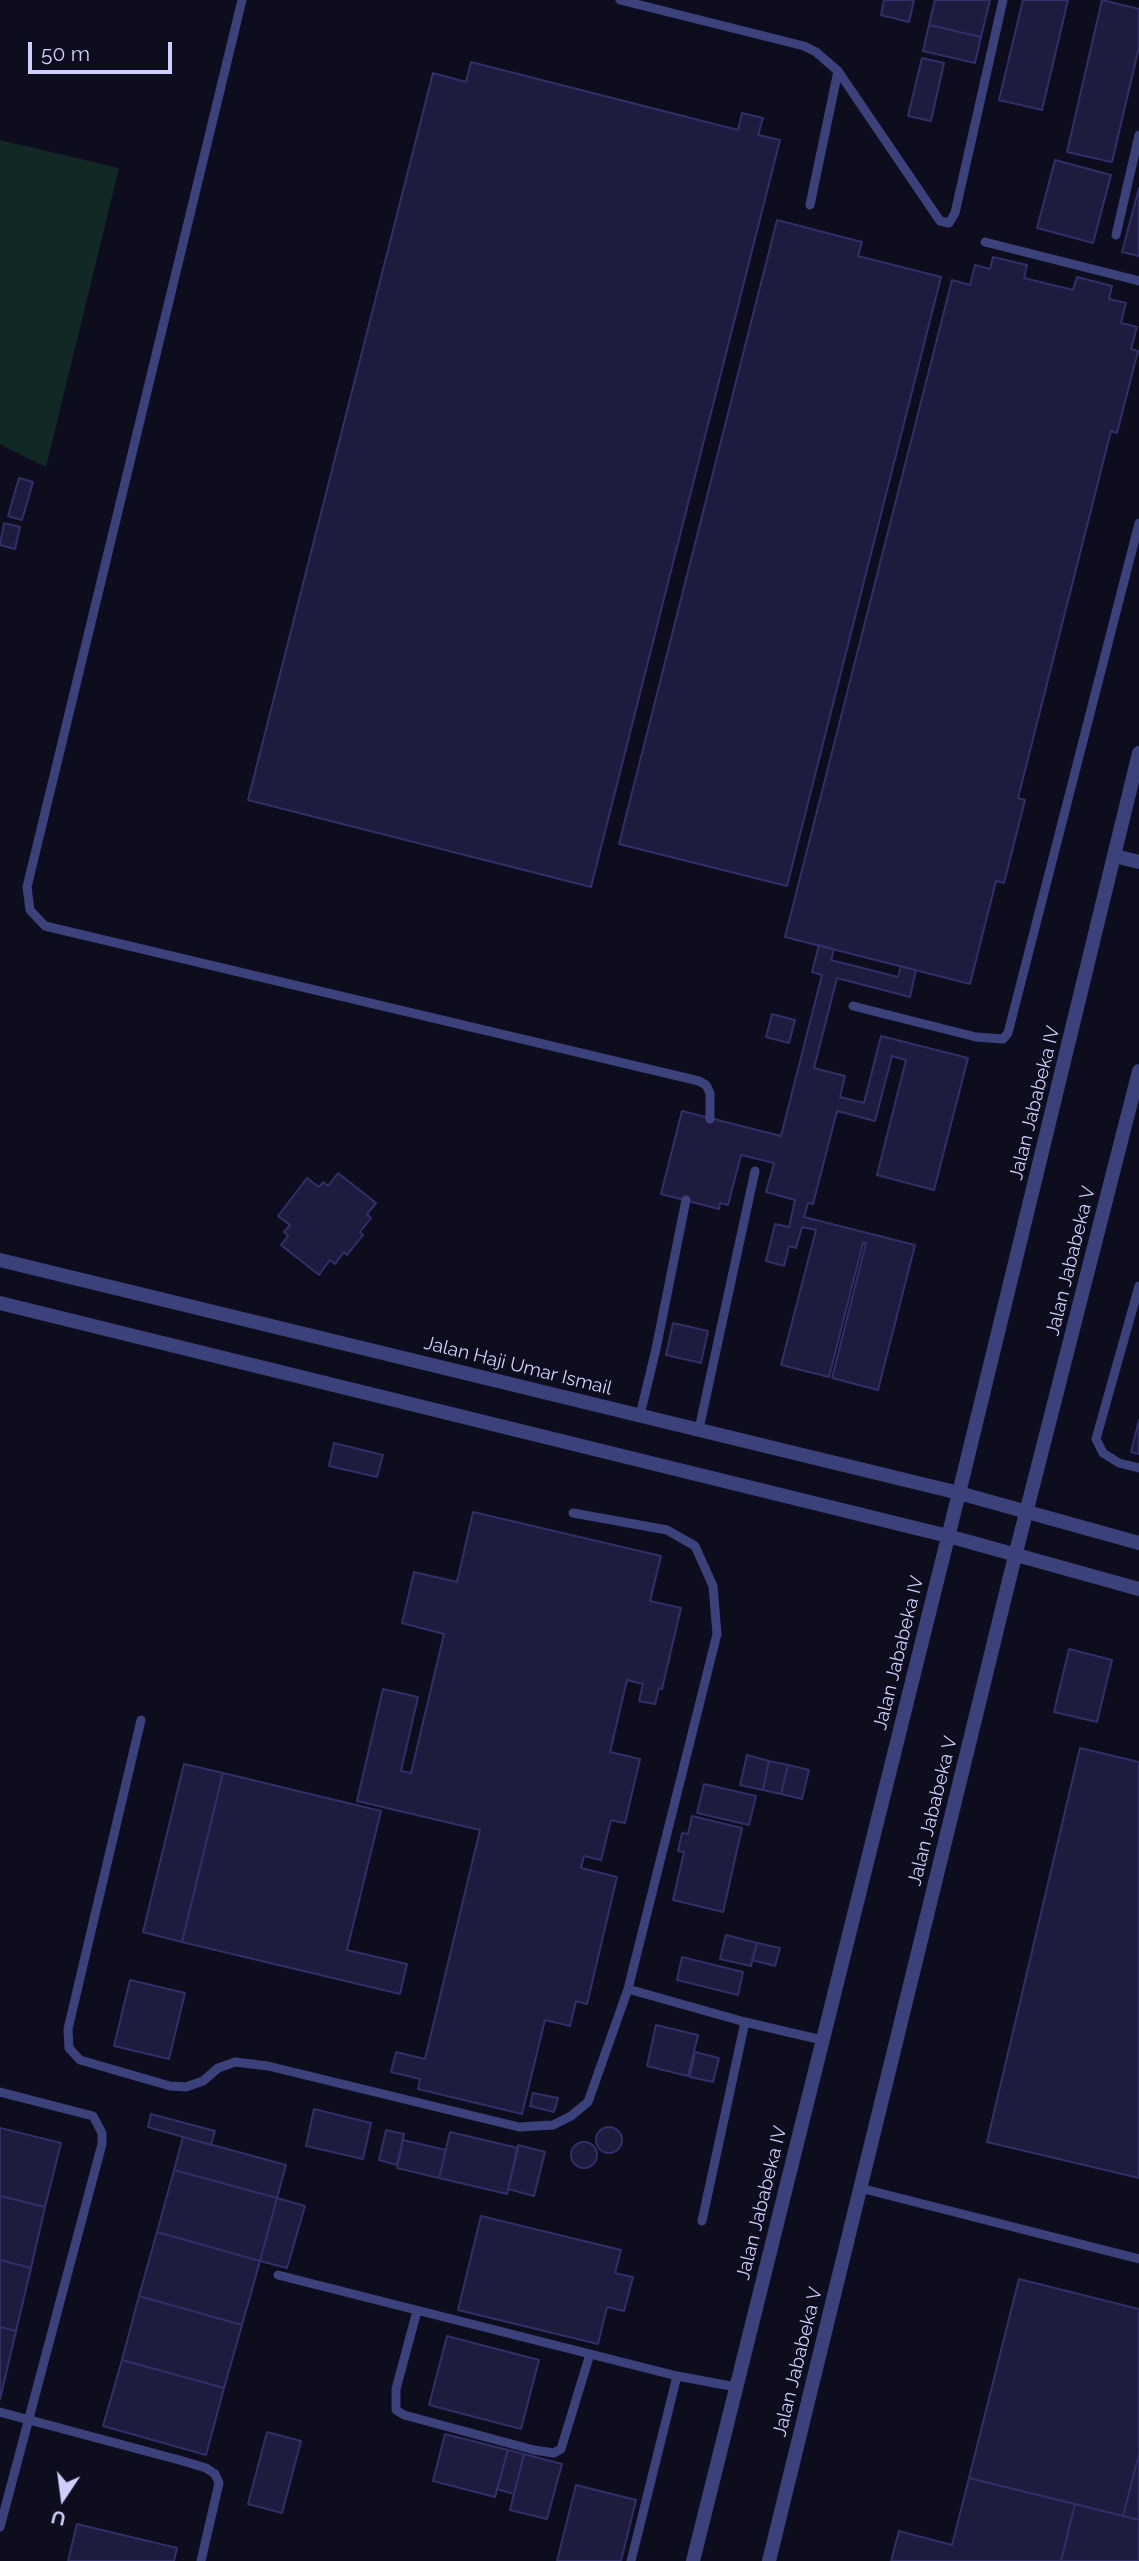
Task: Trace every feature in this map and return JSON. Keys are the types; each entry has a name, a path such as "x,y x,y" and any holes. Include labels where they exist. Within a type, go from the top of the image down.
{"street":[{"name":"Jalan Jababeka IV","path":"693,2561 959,1493 1139,753"},
{"path":"1115,856 1139,862"},
{"name":"Jalan Jababeka V","path":"769,2561 1015,1556 1139,1071"},
{"name":"Jalan Haji Umar Ismail","path":"0,1259 959,1493 1139,1543"},
{"path":"0,1303 948,1536 1139,1589"}],"lane":[{"path":"242,0 27,887 30,909 45,926 699,1082 706,1085 710,1093 710,1119"},
{"path":"620,0 804,46 816,52 838,71 940,221 949,223 955,214 1003,0"},
{"path":"810,205 838,71"},
{"path":"1116,235 1139,135"},
{"path":"985,242 1139,281"},
{"path":"852,1006 976,1037 1003,1039 1008,1033 1139,523"},
{"path":"699,1429 755,1171"},
{"path":"640,1415 686,1200"},
{"path":"1139,1286 1096,1439 1103,1453 1119,1463 1139,1468"},
{"path":"141,1720 68,2029 69,2048 80,2060 170,2086 186,2087 203,2081 218,2068 235,2062 268,2066 520,2127 553,2125 571,2116 588,2102 628,1989 717,1634 713,1587 695,1546 667,1530 573,1513"},
{"path":"628,1989 745,2022 822,2040"},
{"path":"702,2221 745,2022"},
{"path":"0,2092 89,2114 97,2120 102,2133 102,2144 0,2526"},
{"path":"860,2188 1139,2259"},
{"path":"278,2276 590,2354 736,2387"},
{"path":"417,2311 396,2389 396,2410 404,2415 534,2450 554,2453 561,2449 590,2354"},
{"path":"631,2561 677,2375"},
{"path":"0,2412 183,2461 206,2468 215,2474 219,2483 201,2561"}],"green space":[{"path":"0,140 119,168 46,467 0,444"}],"building":[{"path":"884,0 914,0 909,22 881,15"},
{"path":"935,0 990,0 981,37 929,25"},
{"path":"1023,0 1068,0 1042,110 999,100"},
{"path":"1102,0 1139,9 1139,47 1112,162 1067,152"},
{"path":"929,25 981,37 975,63 923,51"},
{"path":"922,58 944,63 931,121 908,116"},
{"path":"471,62 738,130 742,113 763,118 758,135 780,140 591,887 248,800 433,73 466,82"},
{"path":"1055,160 1111,175 1093,243 1037,228"},
{"path":"1139,188 1139,256 1122,252"},
{"path":"777,220 862,242 858,256 941,277 787,886 619,844"},
{"path":"993,257 1027,265 1024,278 1073,290 1077,277 1112,286 1109,299 1126,303 1121,323 1137,327 1131,349 1138,351 1117,433 1111,431 1018,798 1025,800 1004,883 996,881 970,984 785,937 952,280 970,285 975,265 990,269"},
{"path":"19,478 33,482 22,520 8,516"},
{"path":"4,523 20,527 15,549 0,545"},
{"path":"819,945 834,949 831,960 898,977 901,966 916,970 910,997 837,978 814,1068 845,1076 840,1097 864,1103 881,1036 968,1058 934,1190 877,1175 906,1060 892,1056 875,1121 837,1111 813,1204 808,1203 804,1217 915,1245 878,1390 832,1378 866,1243 863,1243 829,1377 781,1365 816,1230 802,1227 796,1248 789,1246 784,1266 766,1261 775,1224 789,1227 795,1200 766,1192 774,1163 741,1155 728,1205 720,1203 719,1209 661,1194 682,1111 781,1136 822,975 812,972"},
{"path":"772,1014 795,1020 789,1043 766,1037"},
{"path":"338,1173 376,1203 367,1214 371,1218 360,1232 363,1235 347,1255 344,1252 335,1264 330,1260 319,1275 281,1245 288,1236 284,1232 290,1225 278,1216 307,1178 319,1187 323,1182 328,1186"},
{"path":"673,1323 708,1331 701,1363 666,1355"},
{"path":"1139,1420 1139,1454 1131,1452"},
{"path":"334,1443 383,1455 377,1477 329,1466"},
{"path":"473,1512 661,1556 650,1601 681,1608 662,1689 659,1688 655,1704 639,1701 643,1684 627,1680 610,1752 640,1759 625,1823 611,1820 601,1860 584,1856 581,1868 617,1877 587,2004 576,2001 570,2026 545,2020 522,2114 418,2089 420,2079 391,2072 396,2052 425,2059 480,1830 357,1801 383,1689 418,1697 401,1771 411,1773 444,1634 402,1623 414,1572 457,1582"},
{"path":"1069,1649 1112,1660 1097,1722 1054,1712"},
{"path":"1080,1748 1139,1762 1139,2178 987,2142"},
{"path":"747,1755 769,1761 763,1790 740,1785"},
{"path":"769,1761 788,1765 781,1794 763,1790"},
{"path":"184,1764 223,1773 182,1942 143,1932"},
{"path":"788,1765 809,1770 802,1799 781,1794"},
{"path":"223,1773 381,1811 347,1950 407,1964 400,1994 182,1942"},
{"path":"704,1784 756,1796 749,1825 697,1813"},
{"path":"692,1816 742,1828 723,1912 673,1900 684,1852 678,1851 682,1833 688,1834"},
{"path":"726,1935 757,1943 751,1966 720,1959"},
{"path":"757,1943 780,1948 775,1966 752,1960"},
{"path":"682,1957 743,1972 738,1995 677,1980"},
{"path":"130,1980 185,1993 169,2059 114,2046"},
{"path":"656,2025 698,2035 688,2076 647,2066"},
{"path":"695,2052 719,2058 713,2082 690,2077"},
{"path":"533,2093 558,2098 554,2112 530,2106"},
{"path":"314,2109 371,2123 363,2159 306,2146"},
{"path":"151,2114 215,2131 211,2145 148,2127"},
{"path":"609,2127 618,2131 622,2140 618,2149 609,2153 600,2149 596,2140 600,2131"},
{"path":"0,2128 61,2143 45,2207 0,2196"},
{"path":"386,2130 404,2134 397,2165 379,2160"},
{"path":"450,2132 518,2148 507,2194 439,2178"},
{"path":"183,2137 286,2165 277,2198 174,2170"},
{"path":"403,2140 446,2150 439,2178 397,2168"},
{"path":"584,2142 593,2146 597,2155 593,2164 584,2168 575,2164 571,2155 575,2146"},
{"path":"518,2145 545,2152 534,2196 508,2189"},
{"path":"174,2170 277,2198 260,2261 157,2232"},
{"path":"0,2196 45,2207 31,2268 0,2260"},
{"path":"277,2198 305,2206 287,2268 260,2261"},
{"path":"481,2216 621,2250 615,2273 633,2277 624,2311 607,2307 598,2344 458,2310"},
{"path":"157,2232 260,2261 242,2325 139,2296"},
{"path":"0,2260 31,2268 16,2331 0,2327"},
{"path":"1019,2279 1139,2309 1139,2454 1123,2516 969,2478"},
{"path":"139,2296 242,2325 224,2388 122,2360"},
{"path":"0,2327 16,2331 0,2399"},
{"path":"447,2336 539,2360 521,2429 429,2405"},
{"path":"122,2360 224,2388 206,2455 103,2426"},
{"path":"267,2432 301,2441 282,2513 248,2504"},
{"path":"445,2434 508,2450 495,2497 433,2481"},
{"path":"508,2450 524,2454 514,2494 497,2489"},
{"path":"524,2454 562,2464 547,2519 510,2510"},
{"path":"1139,2454 1139,2520 1123,2516"},
{"path":"969,2478 1075,2504 1061,2561 891,2561 899,2531 952,2545"},
{"path":"576,2485 636,2500 621,2561 557,2561"},
{"path":"1075,2504 1139,2520 1139,2561 1061,2561"},
{"path":"77,2524 177,2548 174,2561 68,2561"}]}
